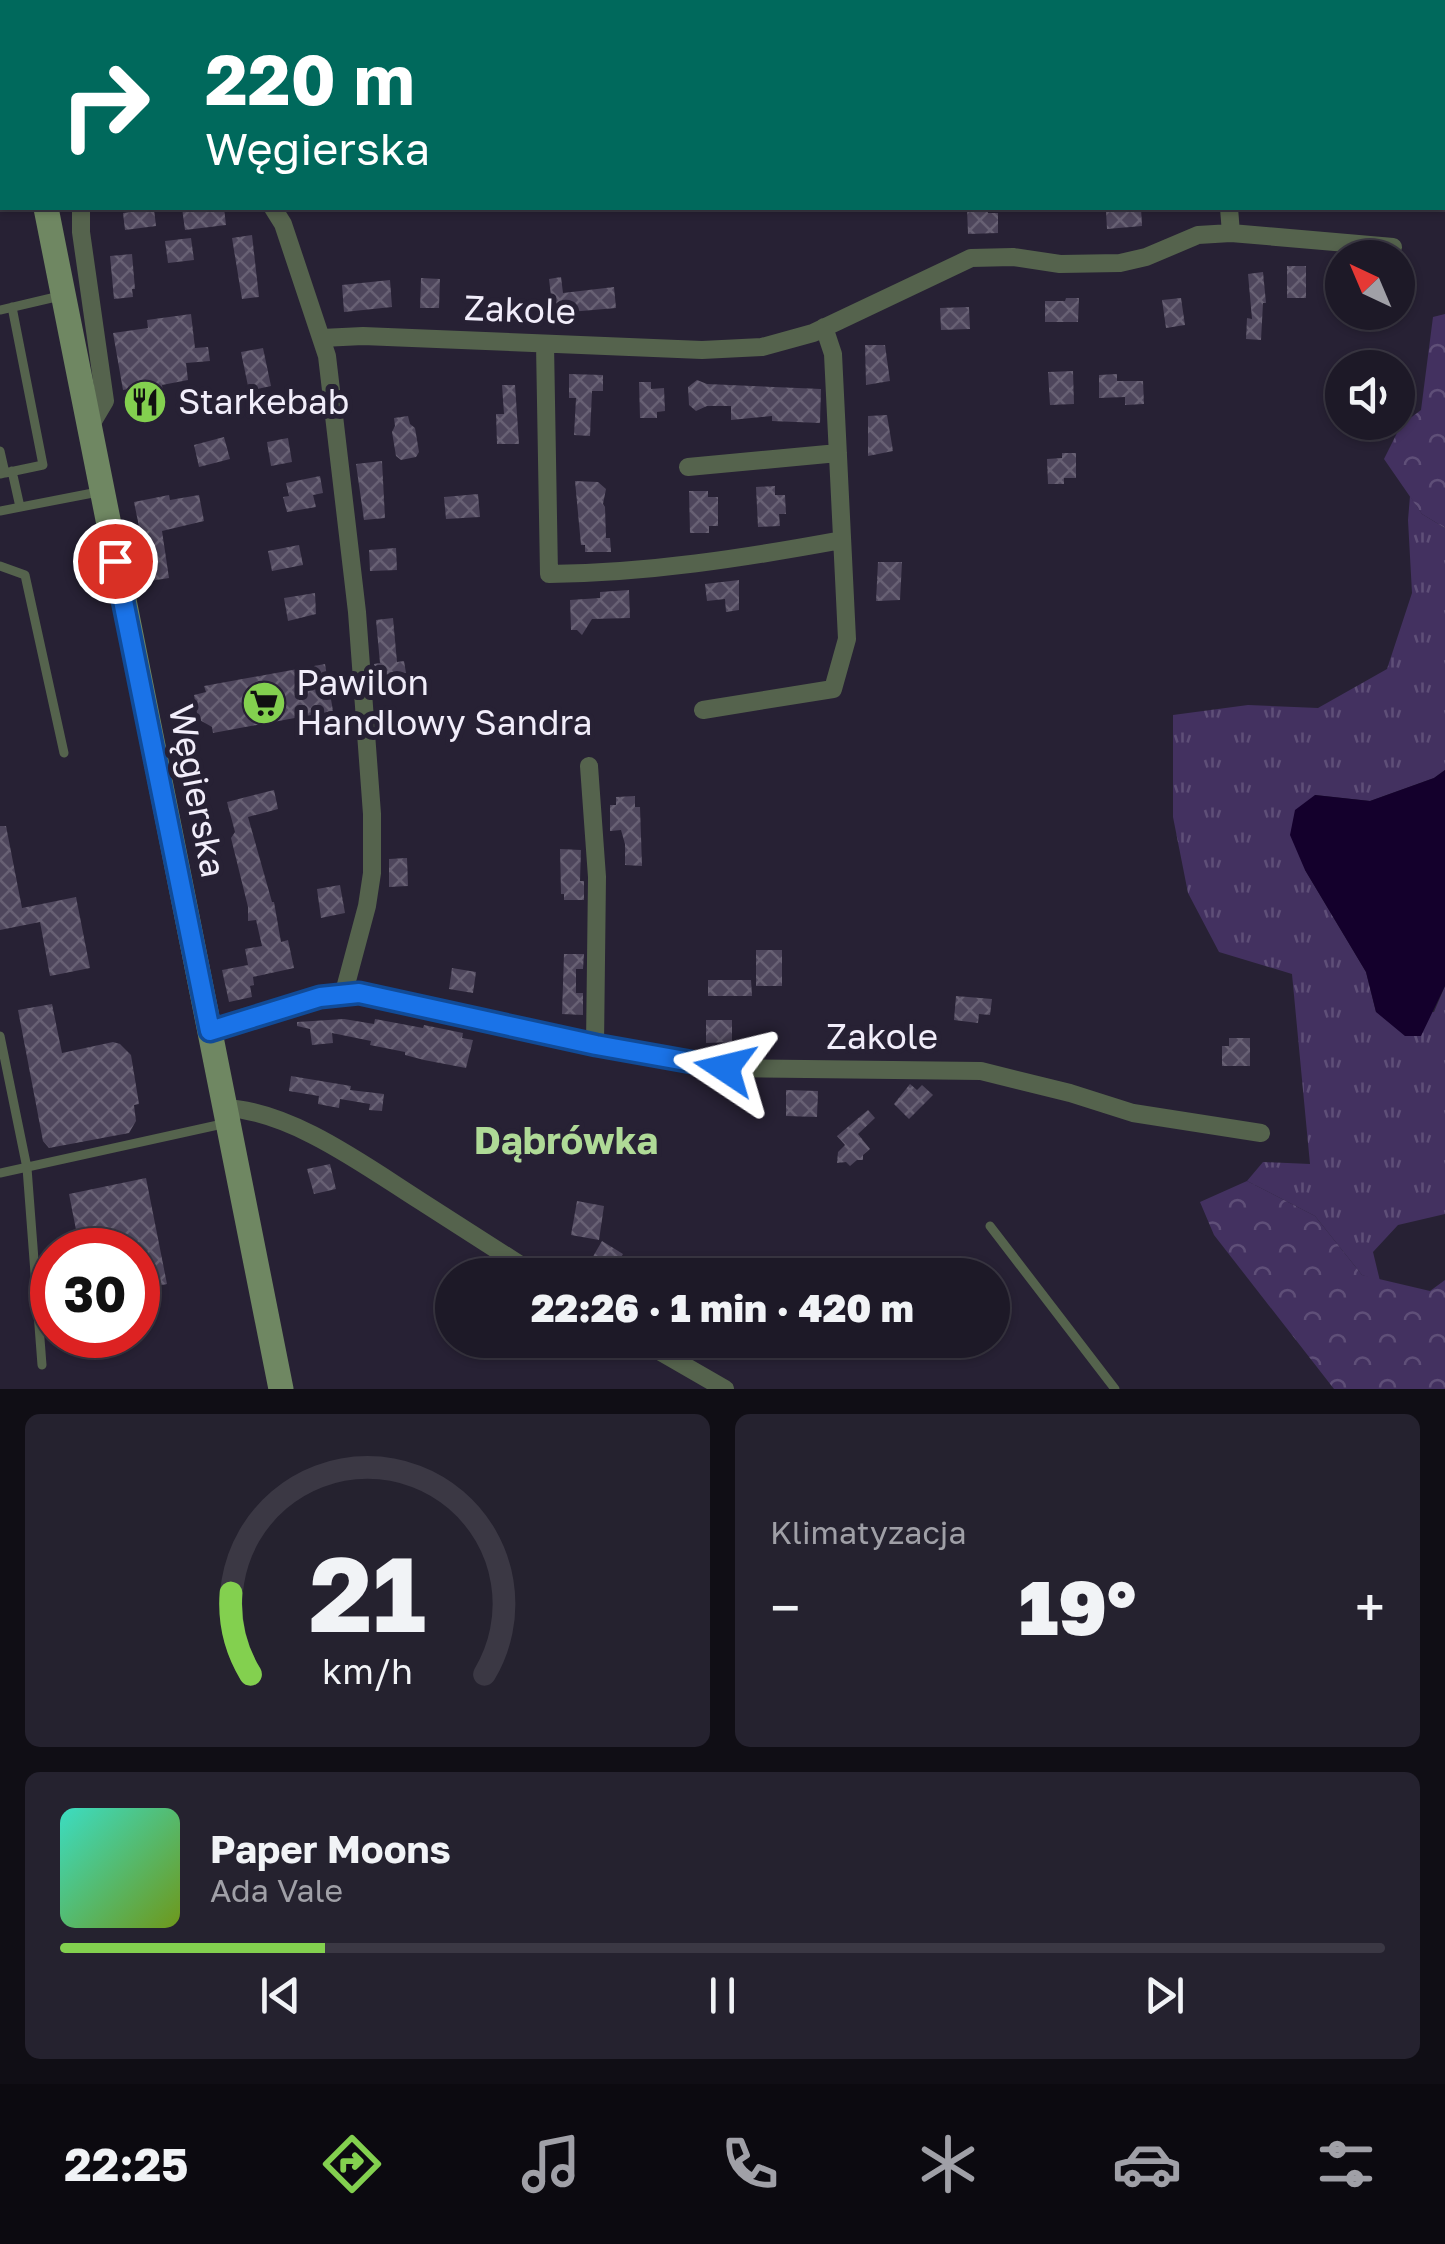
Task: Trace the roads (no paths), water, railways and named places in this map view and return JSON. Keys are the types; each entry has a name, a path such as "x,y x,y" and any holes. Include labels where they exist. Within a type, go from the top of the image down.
{"main road":[{"name":"Węgierska","path":"48,220 281,1389"}],"street":[{"path":"81,210 105,401 89,428"},
{"path":"274,210 283,224 322,338 343,474 357,612 372,814 372,873 368,906 344,992"},
{"path":"1229,210 1232,233"},
{"name":"Zakole","path":"322,338 363,336 717,350 762,346 824,327 970,258 1120,263 1198,236 1232,233 1325,241"},
{"path":"703,710 833,689 846,639 833,354 824,327"},
{"path":"545,344 549,574 658,569 743,559 842,540"},
{"path":"688,467 838,453"},
{"path":"588,766 597,878 596,1045"},
{"name":"Zakole","path":"210,1031 344,992 390,998 596,1045 725,1068 981,1071 1133,1113 1262,1133"},
{"path":"226,1115 246,1109 321,1140 509,1258"},
{"path":"671,1358 725,1389"}],"lane":[{"path":"0,310 63,296"},
{"path":"6,473 43,465 12,307"},
{"path":"0,450 20,507"},
{"path":"0,511 101,491"},
{"path":"0,566 25,574 64,753"},
{"path":"0,1036 26,1168 42,1365"},
{"path":"0,1173 226,1115"},
{"path":"990,1226 1115,1389"}],"place":[{"name":"Starkebab","path":"145,402"},
{"name":"Pawilon Handlowy Sandra","path":"264,703"}],"district":[{"name":"Dąbrówka","path":"566,1141"}]}
